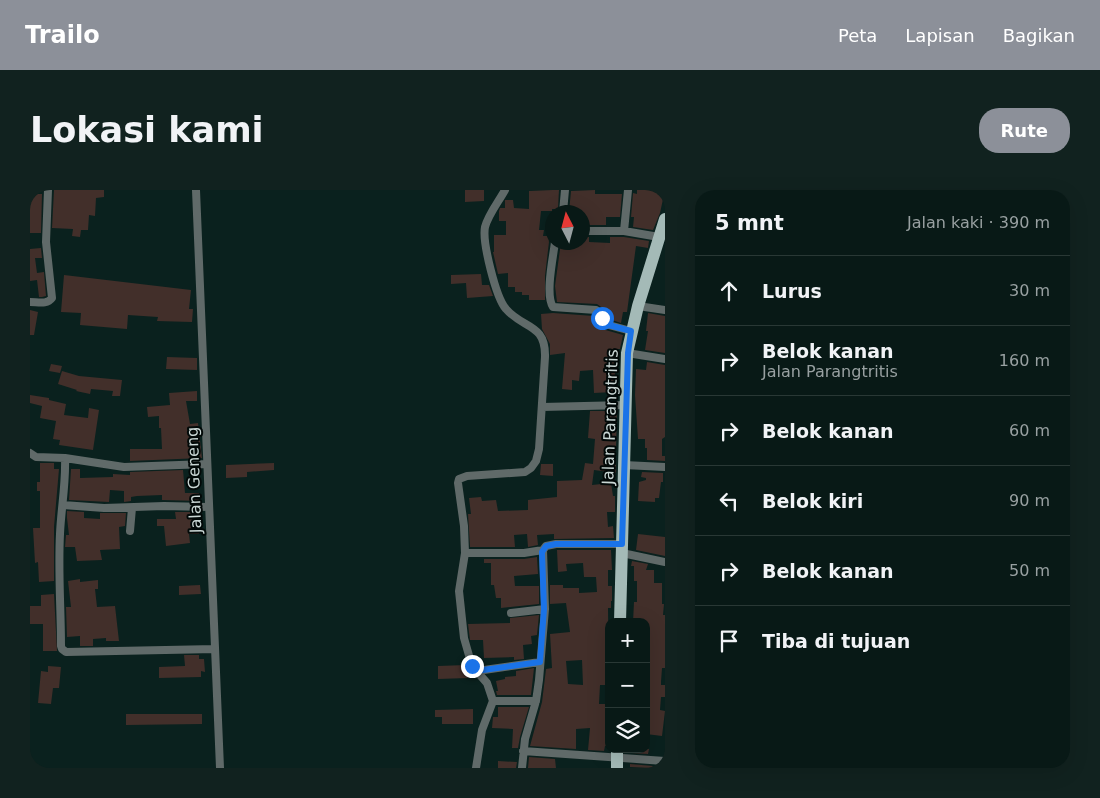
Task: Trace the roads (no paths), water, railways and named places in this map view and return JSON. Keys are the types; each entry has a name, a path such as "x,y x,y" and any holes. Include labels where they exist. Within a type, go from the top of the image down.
{"main road":[{"name":"Jalan Parangtritis","path":"620,618 628,353 631,331 638,306 663,230"}],"street":[{"path":"30,302 44,303 49,302 52,298 46,242 48,190"},
{"name":"Jalan Geneng","path":"196,190 220,768"},
{"path":"476,768 482,730 493,701 487,683 472,666 469,658 460,609 459,591 465,554 463,513 458,483 459,479 467,476 525,472 536,461 540,449 546,351 543,339 537,330 514,316 503,304 499,296 486,246 485,227 505,190"},
{"path":"564,205 565,190"},
{"path":"624,231 628,190"},
{"path":"590,231 663,230"},
{"path":"554,250 550,288 550,300 553,307 596,310 600,313 605,324 631,331"},
{"path":"638,306 665,310"},
{"path":"628,353 665,359"},
{"path":"542,407 626,405"},
{"path":"30,453 36,457 65,458 130,467 207,464"},
{"path":"65,458 60,544 62,649 66,652 215,649"},
{"path":"624,465 665,467"},
{"path":"63,505 104,508 208,507"},
{"path":"130,531 132,508"},
{"path":"465,554 524,553 542,550 546,546 556,544 622,548 665,562"},
{"path":"522,768 523,751 536,701 540,662 544,609 542,550"},
{"path":"511,613 544,609"},
{"path":"476,671 540,662"},
{"path":"493,701 536,701"},
{"path":"523,751 665,761"}]}
